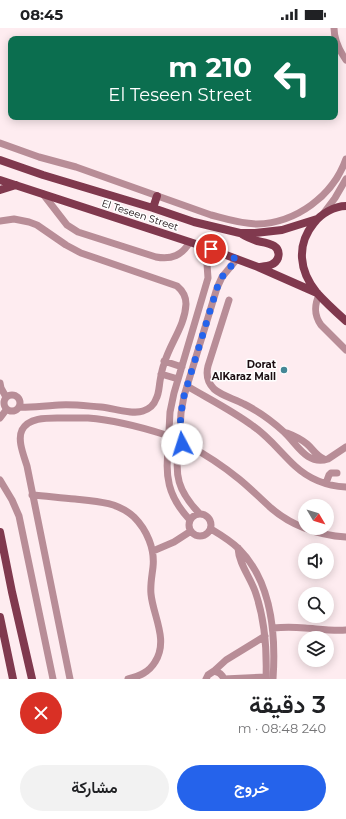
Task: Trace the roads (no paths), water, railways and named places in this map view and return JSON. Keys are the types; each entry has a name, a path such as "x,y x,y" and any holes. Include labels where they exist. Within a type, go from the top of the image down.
{"main road":[{"name":"El Teseen Street","path":"0,160 194,222 240,233 282,230 320,217 329,211 346,206"},
{"name":"El Teseen Street","path":"0,180 202,246 258,267 318,294"},
{"path":"0,190 16,185"},
{"path":"153,208 157,196"},
{"path":"320,217 308,230 303,244 301,258 304,272 318,294 346,321"},
{"path":"240,233 254,240 273,245 276,248 278,256 274,264 258,267"},
{"path":"0,532 32,679"},
{"path":"0,617 13,679"}],"street":[{"path":"338,46 346,60"},
{"path":"0,143 39,157 76,167 211,215 233,221 257,224 277,221 301,212 322,197 337,178 346,159"},
{"path":"320,217 335,198 346,179"},
{"path":"43,194 67,225 78,232 163,258 176,256 182,252 190,242"},
{"path":"0,221 14,219 30,222 37,225 66,245 82,253 177,286 184,294 186,300 179,331 164,362 156,400 147,409 141,412 134,412 74,405 19,407"},
{"path":"190,520 178,506 169,485 167,463 169,445 166,439 171,407 178,379 208,278 207,264 202,246"},
{"path":"180,430 182,404 217,288 222,277 237,259"},
{"path":"318,294 315,305 318,321 346,350"},
{"path":"229,300 208,366 207,371 210,384 217,391 254,410 284,432 308,456 318,460 328,458 346,447"},
{"path":"164,362 182,367"},
{"path":"161,374 178,379"},
{"path":"0,383 6,397"},
{"path":"187,386 250,423 297,468 307,475 326,483 346,487"},
{"path":"9,395 17,396 20,399 19,407 13,412 6,410 3,404 6,397 9,395"},
{"path":"0,418 6,410"},
{"path":"70,679 21,442 20,436 25,426 34,420 88,418 168,433 176,428 180,430 184,435 177,462 180,486 188,500 199,513"},
{"path":"169,445 172,447 181,444 206,455 230,471 272,509 296,524 308,530 322,534 346,537"},
{"path":"326,483 328,475 331,473 336,473"},
{"path":"0,480 12,500 19,516 53,679"},
{"path":"32,495 103,502 120,507 140,523 148,536 153,552 154,565 151,583 152,602 161,638 161,645 160,652 153,665 142,675 128,679"},
{"path":"199,513 208,516 212,522 211,529 203,536 196,536 191,531 189,524 190,520 195,514 199,513"},
{"path":"211,529 238,548 251,564 261,582 273,628 274,655 269,678"},
{"path":"153,552 174,542 191,531"},
{"path":"238,548 240,560 257,594 260,606 265,636 269,678"},
{"path":"273,628 289,627 321,630 346,630"},
{"path":"206,679 208,675 226,660 265,636"},
{"path":"214,671 220,673 224,679 269,678"}],"place":[{"name":"Dorat AlKaraz Mall","path":"284,370"}]}
